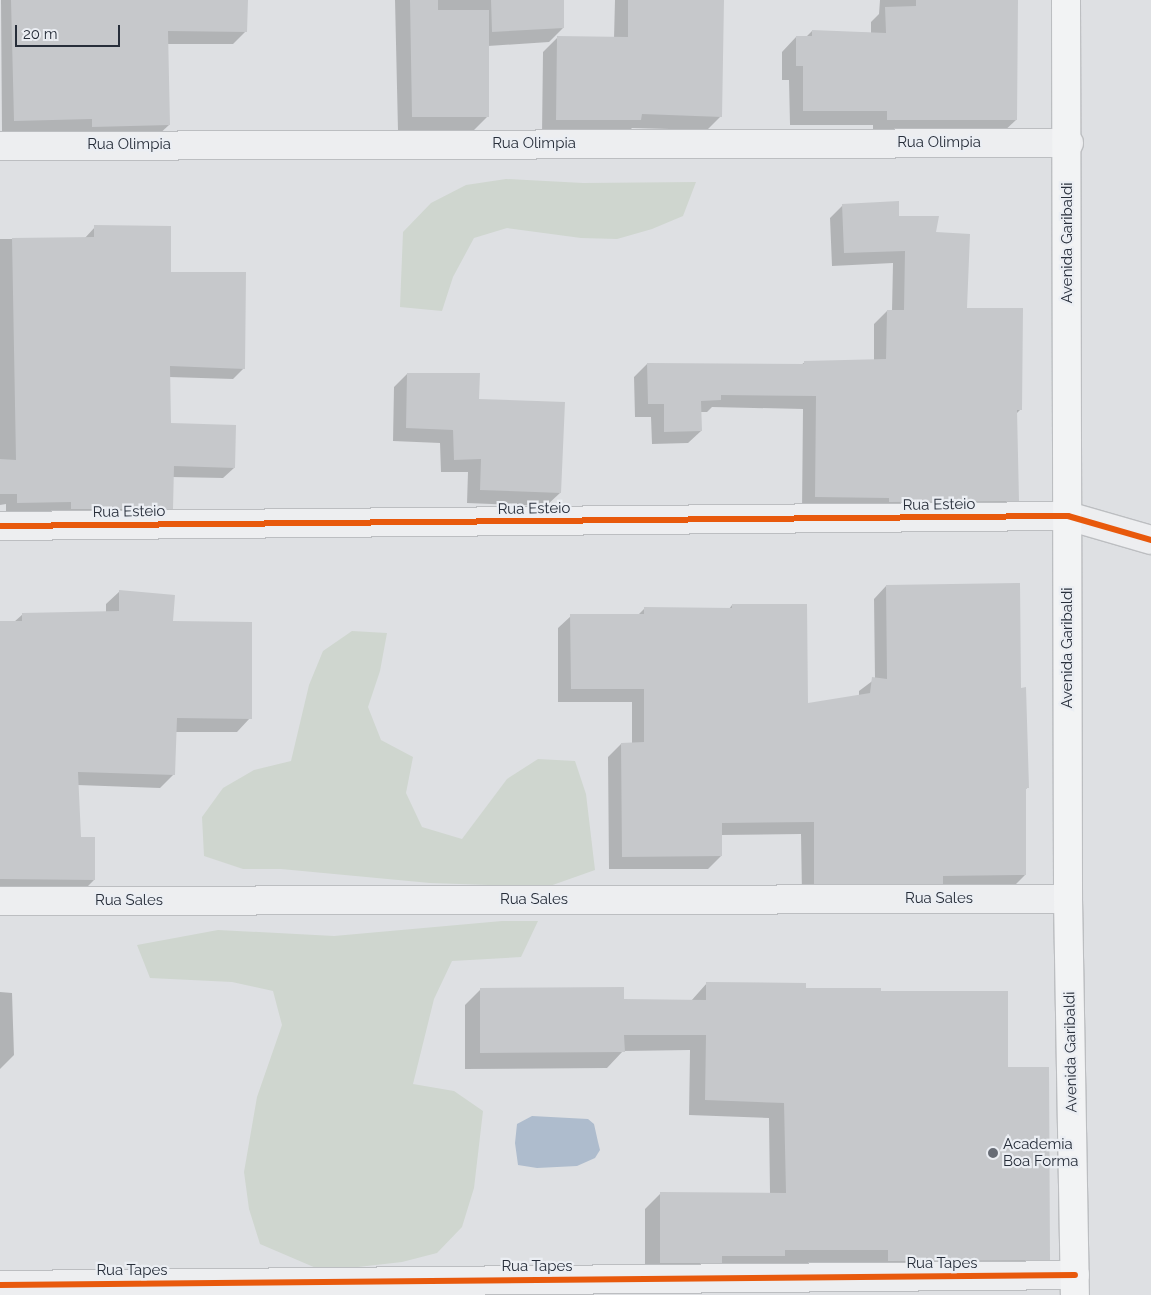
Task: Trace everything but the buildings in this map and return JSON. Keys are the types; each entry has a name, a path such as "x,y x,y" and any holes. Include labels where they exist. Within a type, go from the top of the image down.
{"main road":[{"name":"Avenida Garibaldi","path":"1066,0 1068,143 1068,899 1075,1285"}],"street":[{"name":"Rua Olimpia","path":"0,146 1068,143"},
{"name":"Rua Esteio","path":"0,526 1068,516 1151,540"},
{"name":"Rua Sales","path":"0,901 1068,899"},
{"name":"Rua Tapes","path":"0,1284 1075,1285"}],"shaded area":[{"path":"506,179 583,183 696,182 683,216 652,229 617,239 581,238 507,228 474,238 453,277 442,311 400,307 403,232 431,203 466,185"},
{"path":"352,631 387,633 380,671 368,707 381,740 413,757 406,793 422,827 462,839 507,779 538,759 575,761 586,794 595,870 547,887 430,883 281,869 243,869 204,856 202,817 223,788 254,770 291,761 309,685 323,651"},
{"path":"502,921 538,921 521,957 452,961 434,999 413,1084 454,1091 483,1111 474,1188 462,1227 437,1253 402,1262 323,1271 260,1244 249,1209 244,1172 257,1097 282,1025 273,991 232,982 150,978 137,945 218,930 334,936"}],"water":[{"path":"532,1116 588,1119 594,1124 600,1150 595,1158 577,1166 537,1168 518,1165 515,1143 517,1124"}],"cycle path":[{"path":"0,526 1068,516 1151,540"},
{"path":"0,1285 1075,1275"}],"place":[{"name":"Academia Boa Forma","path":"993,1153"}]}
